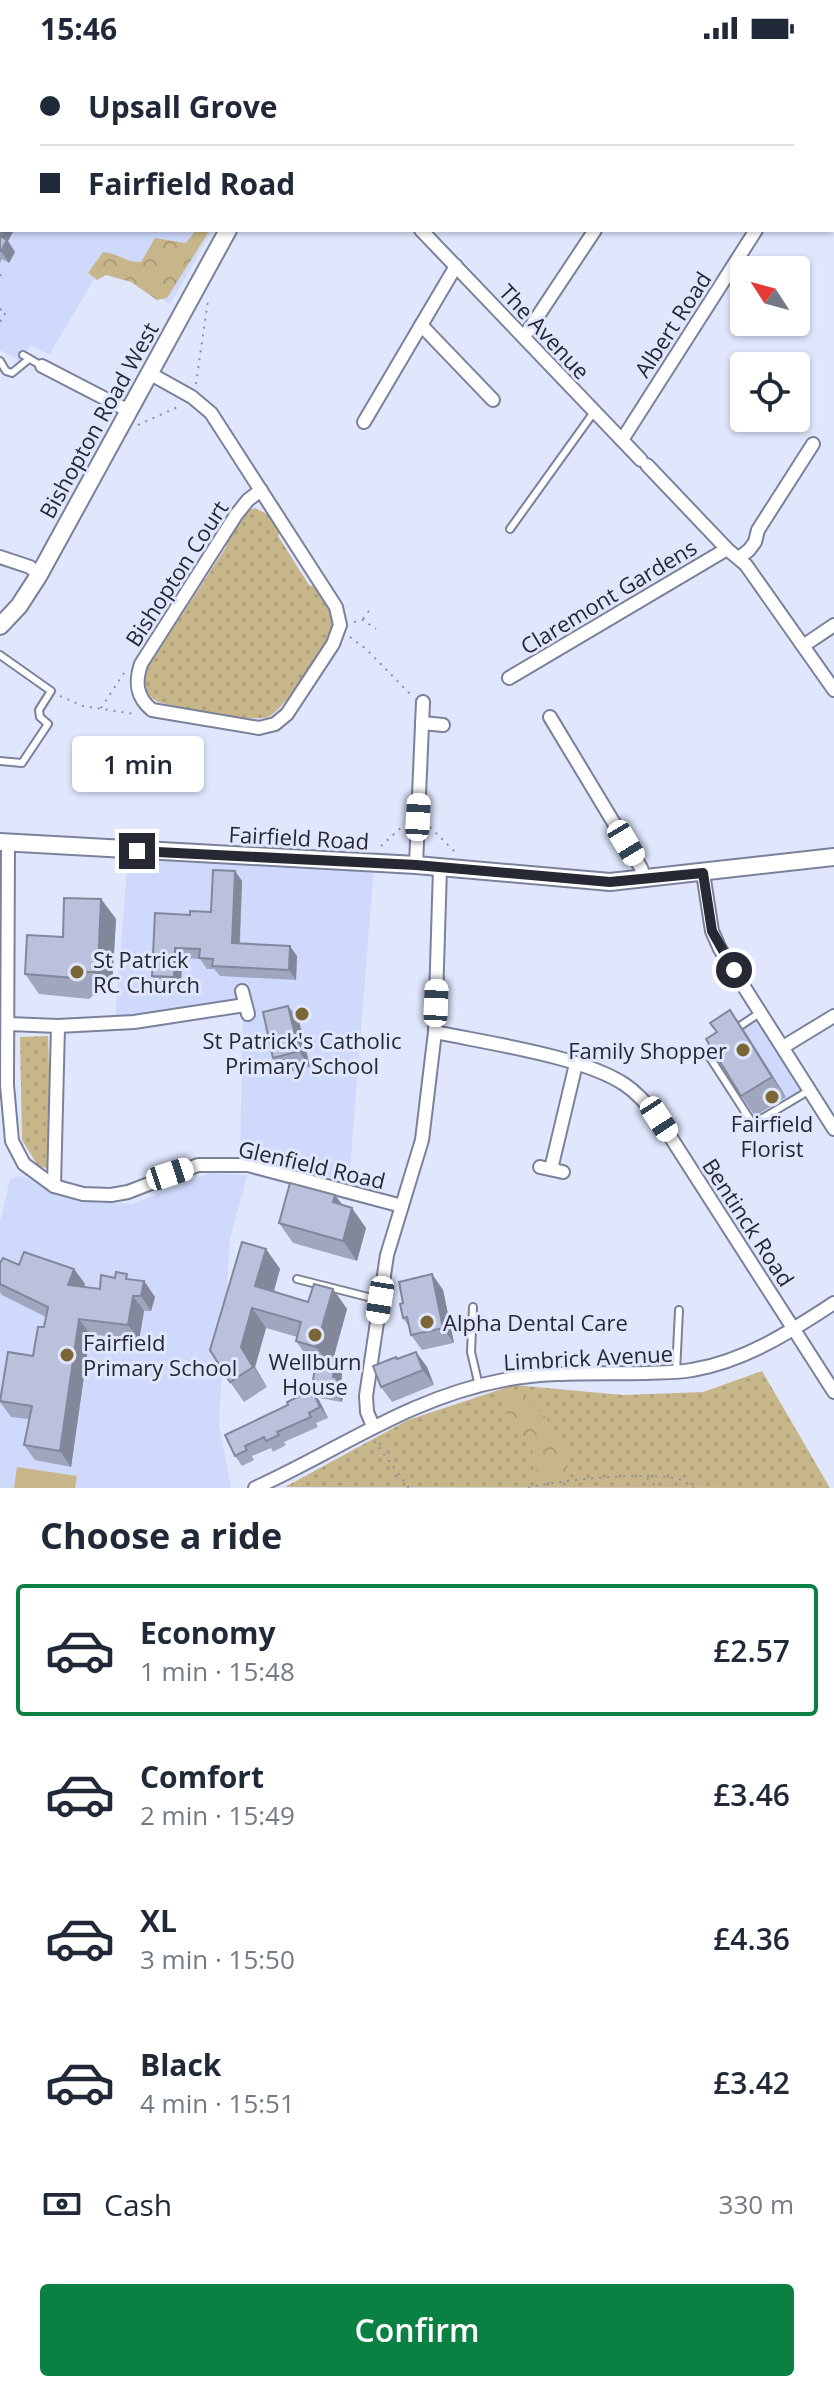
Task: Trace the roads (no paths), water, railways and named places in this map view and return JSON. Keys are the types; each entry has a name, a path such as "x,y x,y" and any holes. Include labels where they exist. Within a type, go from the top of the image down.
{"street":[{"name":"Bishopton Road West","path":"0,626 19,606 39,575 132,418 149,373 227,232"},
{"name":"The Avenue","path":"423,232 594,412 739,558 834,690"},
{"path":"524,337 594,232"},
{"name":"Albert Road","path":"622,440 755,232"},
{"path":"364,422 456,266"},
{"path":"421,325 493,400"},
{"path":"42,366 132,418"},
{"path":"149,373 194,399 211,413 261,490"},
{"path":"739,558 755,542 758,530 813,444"},
{"path":"803,459 817,468"},
{"name":"Bishopton Court","path":"261,490 336,607 342,627 287,714 267,727 152,710 138,692 136,678 141,664 236,515 261,490"},
{"name":"Claremont Gardens","path":"509,678 727,549"},
{"path":"0,557 30,567 39,575"},
{"path":"803,646 834,625"},
{"path":"416,865 423,702"},
{"path":"550,717 641,868 645,880"},
{"path":"422,723 443,725"},
{"name":"Fairfield Road","path":"4,842 416,865 610,882 834,857"},
{"name":"Glenfield Road","path":"4,842 9,1024 4,1085 12,1141 24,1164 54,1186 83,1194 111,1195 128,1192 198,1165 248,1165 402,1206"},
{"path":"370,1428 366,1396 387,1255 422,1140 435,1032 440,868"},
{"path":"703,873 712,931 720,949 834,1129"},
{"path":"9,1024 58,1026 134,1022 245,1003"},
{"path":"783,1047 834,1016"},
{"path":"54,1186 58,1026"},
{"name":"Bentinck Road","path":"435,1032 576,1064 603,1072 626,1085 659,1119 834,1392"},
{"path":"551,1169 576,1064"},
{"name":"Limbrick Avenue","path":"255,1488 270,1485 398,1413 479,1386 537,1376 676,1372 721,1363 774,1341 834,1303"}],"lane":[{"path":"0,361 6,371 12,373 26,357 42,366"},
{"path":"510,529 594,412"},
{"path":"0,655 51,691 39,710 40,717 48,724 22,763 0,761"},
{"path":"761,1012 715,1042 709,1056 751,1121 756,1122 810,1090"},
{"path":"297,1279 380,1300"},
{"path":"473,1307 471,1352 479,1386"},
{"path":"676,1372 679,1310"}],"place":[{"name":"St Patrick RC Church","path":"77,972"},
{"name":"St Patrick's Catholic Primary School","path":"302,1014"},
{"name":"Family Shopper","path":"743,1050"},
{"name":"Fairfield Florist","path":"772,1097"},
{"name":"Alpha Dental Care","path":"427,1322"},
{"name":"Wellburn House","path":"315,1335"},
{"name":"Fairfield Primary School","path":"67,1355"}]}
